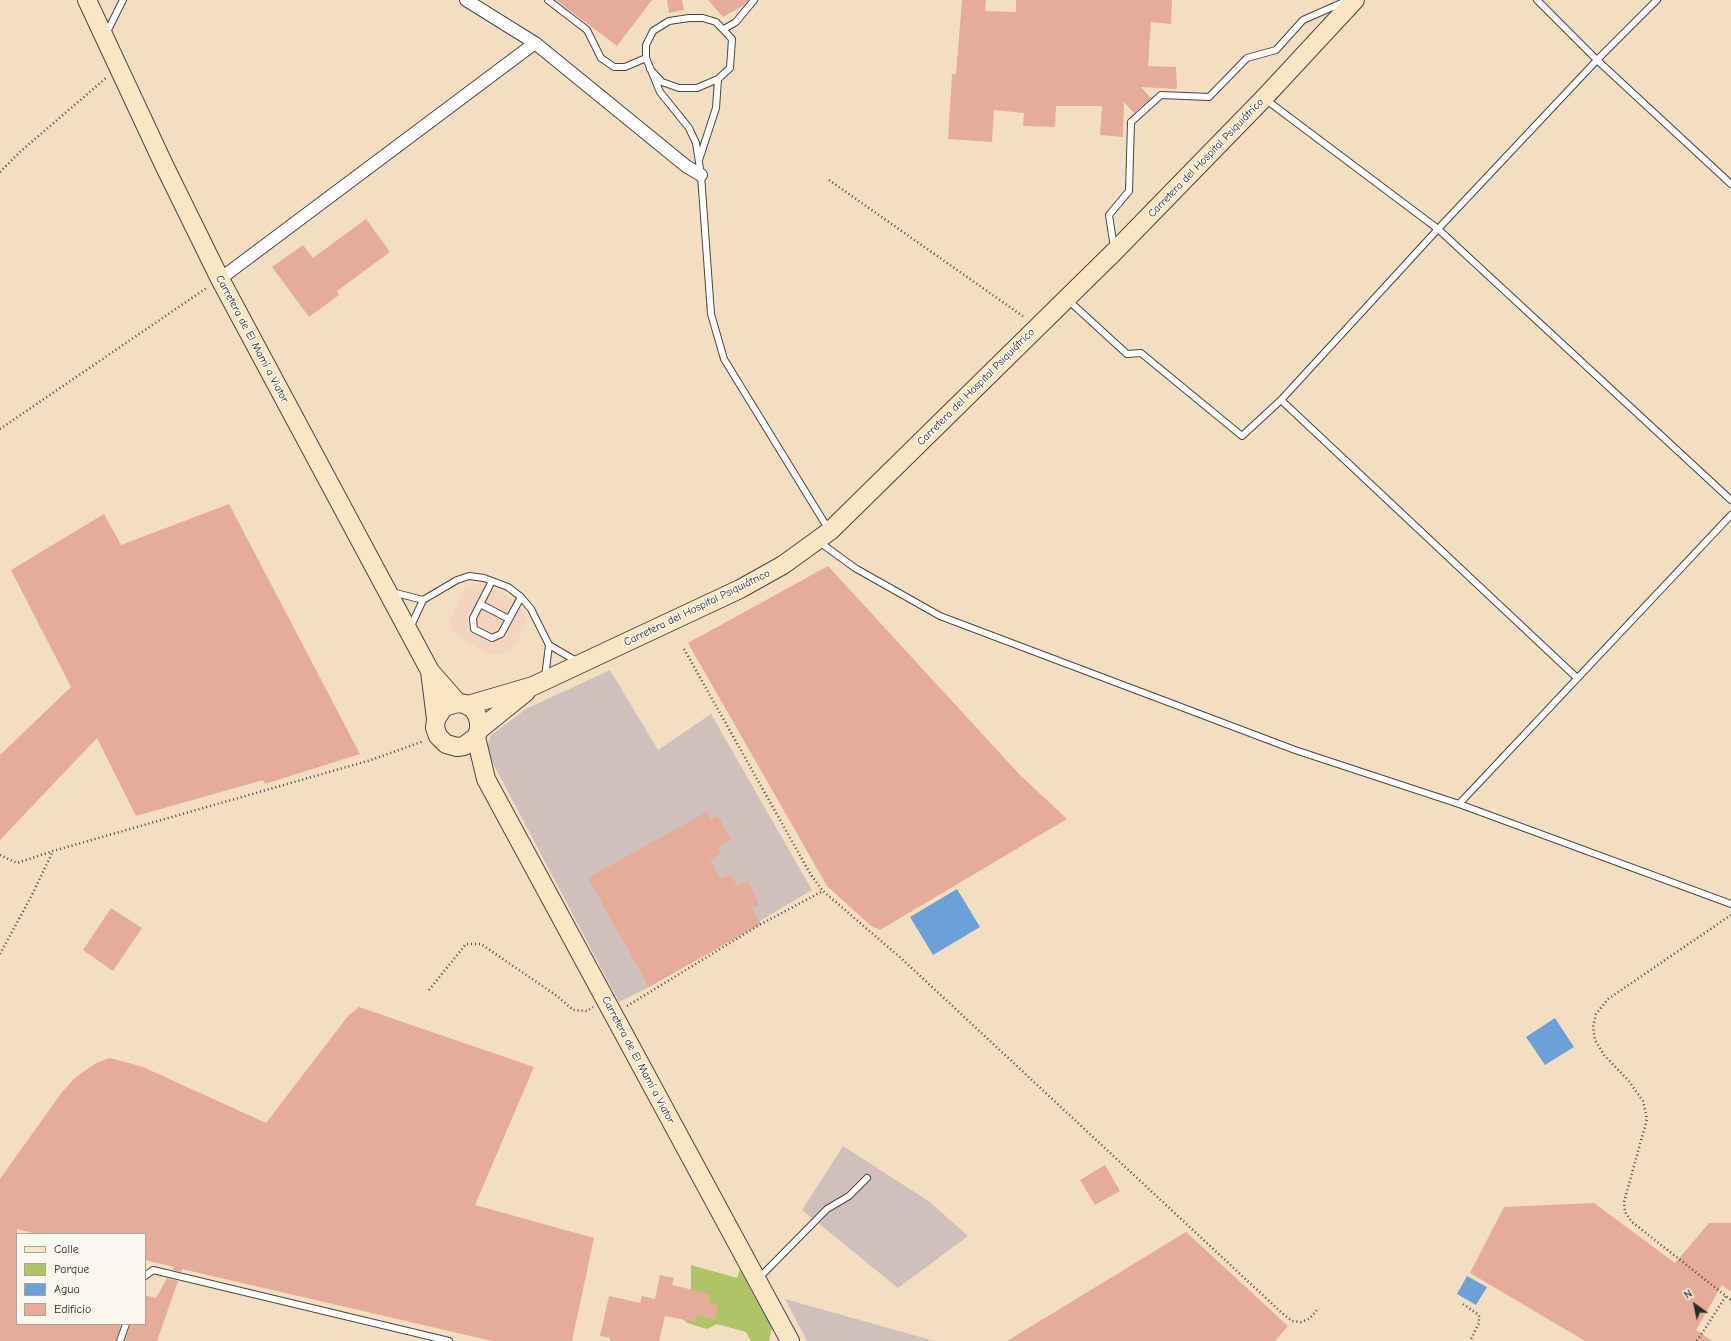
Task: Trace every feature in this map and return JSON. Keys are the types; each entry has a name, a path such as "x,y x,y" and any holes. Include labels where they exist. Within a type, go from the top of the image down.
{"street":[{"name":"Carretera de El Mamí a Viator","path":"88,0 164,165 220,279 430,671"},
{"path":"466,0 535,42 686,166 700,169"},
{"name":"Carretera del Hospital Psiquiátrico","path":"539,684 740,589 783,565 823,536 1114,252 1264,98 1355,0"},
{"path":"220,279 535,42"},
{"path":"430,671 463,704 477,715 479,722 477,734 486,779"},
{"path":"430,671 437,728 446,744 457,747 464,746 539,684"},
{"path":"437,728 444,707 463,704 539,684"},
{"path":"457,747 486,779"},
{"name":"Carretera de El Mamí a Viator","path":"486,779 790,1341"}],"lane":[{"path":"105,37 122,0"},
{"path":"548,0 587,30 601,58 614,67 625,67 646,58"},
{"path":"724,29 736,22 754,0"},
{"path":"1114,252 1109,215 1129,191 1131,122 1161,95 1209,97 1247,58 1276,50 1303,20 1347,0"},
{"path":"1537,0 1598,60 1731,184"},
{"path":"1067,299 1127,354 1141,353 1242,436 1281,400 1438,229 1657,0"},
{"path":"650,69 662,82 679,88 697,88 718,79 730,68 732,39 716,22 703,18 689,18 669,21 653,31 646,45 646,58 650,69 660,92 689,128 696,143 700,169 711,314 724,359 811,503 823,536 855,568 940,616 1295,750 1459,804 1731,904"},
{"path":"700,169 716,108 718,79"},
{"path":"1264,98 1438,229 1731,500"},
{"path":"1281,400 1576,677"},
{"path":"1459,804 1576,677 1731,515"},
{"path":"408,632 423,600 457,580 469,576 484,578 508,587 521,597 531,608 549,645 581,664"},
{"path":"492,581 473,618 474,629 492,638 501,634 521,597"},
{"path":"386,590 423,600"},
{"path":"480,604 509,619"},
{"path":"539,684 549,645"},
{"path":"757,1280 827,1209 849,1196 868,1178"},
{"path":"146,1275 153,1270 449,1341"},
{"path":"120,1341 126,1325"}],"path":[{"path":"0,172 21,151 119,66"},
{"path":"829,180 1038,326"},
{"path":"0,429 220,279"},
{"path":"684,649 811,875 823,891 902,959 1282,1313 1292,1321 1301,1322 1309,1319 1319,1308"},
{"path":"0,855 17,863 53,851 371,760 437,728"},
{"path":"0,954 32,895 53,851"},
{"path":"429,990 466,944 481,944 557,996 573,1010 587,1011 609,1007 823,891"},
{"path":"1731,914 1608,999 1596,1014 1593,1027 1594,1040 1604,1055 1628,1080 1643,1101 1647,1119 1624,1202 1625,1212 1632,1222 1731,1300"},
{"path":"1698,1341 1726,1296"},
{"path":"1463,1304 1479,1315 1479,1322 1470,1341"}],"shaded area":[{"path":"483,584 516,601 527,618 521,634 511,651 491,655 465,641 447,628 466,585"},
{"path":"610,670 658,750 711,714 812,890 649,987 619,1002 486,750 491,735 526,709"},
{"path":"843,1146 930,1202 968,1236 898,1288 802,1210"},
{"path":"785,1299 931,1340 936,1341 807,1341"}],"green space":[{"path":"691,1265 737,1278 740,1270 772,1328 769,1341 751,1341 746,1332 717,1324 707,1329 687,1323 683,1319 691,1289"}],"water":[{"path":"957,889 980,927 933,955 910,917"},
{"path":"1555,1018 1574,1047 1545,1065 1526,1037"},
{"path":"1467,1276 1487,1287 1476,1305 1457,1294"}],"building":[{"path":"556,0 652,0 617,46"},
{"path":"667,0 682,0 684,10 669,13"},
{"path":"708,0 748,0 744,5 723,17"},
{"path":"962,0 986,0 985,11 1016,12 1016,0 1172,0 1171,24 1151,22 1148,66 1176,67 1177,89 1141,87 1151,98 1134,113 1124,102 1123,137 1100,135 1102,106 1056,106 1055,127 1023,126 1024,113 994,110 992,142 948,139 952,74 956,74"},
{"path":"366,219 390,252 337,291 339,295 309,317 272,267 303,245 313,258"},
{"path":"229,504 360,754 265,784 263,780 136,816 97,738 0,840 0,755 71,687 11,570 104,514 121,545"},
{"path":"828,566 1019,774 1067,819 880,930 871,926 827,886 688,643"},
{"path":"706,812 711,820 718,816 731,840 718,847 721,853 710,860 721,879 731,874 737,886 747,881 759,904 752,908 761,924 649,987 588,878"},
{"path":"111,908 142,928 113,971 83,950"},
{"path":"359,1007 534,1067 475,1205 594,1238 572,1341 492,1341 182,1269 181,1272 172,1270 174,1267 146,1260 146,1233 33,1233 17,1229 16,1325 121,1325 116,1341 0,1341 0,1179 62,1092 76,1077 96,1063 110,1058 143,1067 266,1123 348,1016"},
{"path":"1105,1165 1120,1191 1095,1205 1080,1180"},
{"path":"1594,1203 1675,1263 1709,1223 1731,1223 1731,1292 1722,1285 1696,1330 1712,1341 1585,1341 1470,1273 1504,1207"},
{"path":"1186,1232 1288,1326 1275,1341 1007,1341"},
{"path":"660,1275 674,1278 672,1285 710,1294 708,1302 716,1304 718,1309 715,1320 698,1315 695,1322 665,1316 659,1341 610,1341 610,1338 600,1336 609,1296 640,1303 642,1296 655,1299"},
{"path":"167,1278 178,1281 157,1341 125,1341 130,1325 146,1325 146,1295 156,1298"}]}
